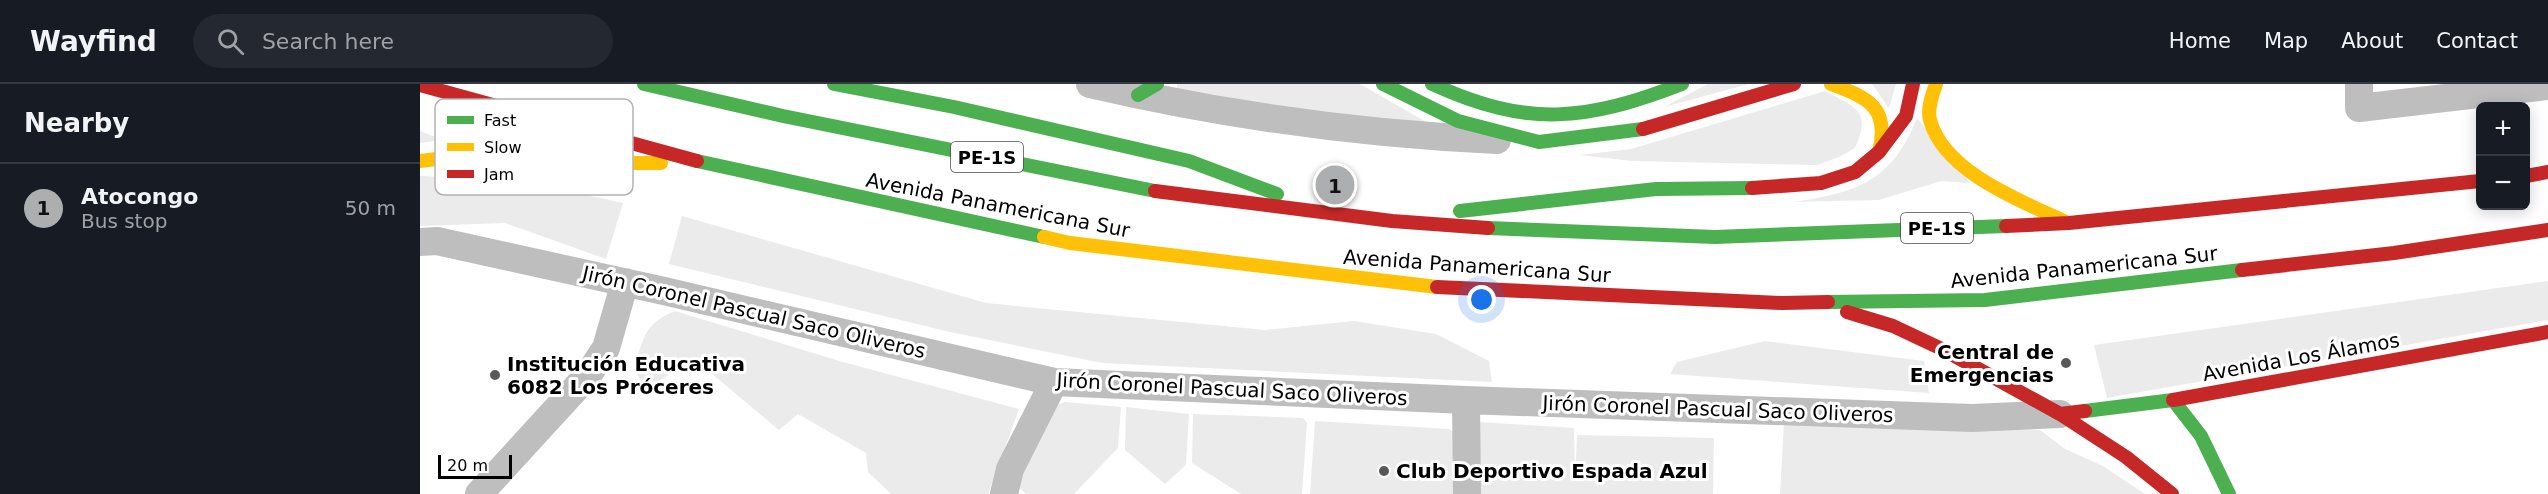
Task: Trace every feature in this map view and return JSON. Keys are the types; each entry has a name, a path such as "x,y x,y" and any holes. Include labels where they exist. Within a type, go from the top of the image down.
{"main road":[{"name":"Avenida Panamericana Sur","path":"644,84 783,116 1166,193 1392,221 1554,232 1715,237 2068,223 2476,182"},
{"path":"834,84 954,107 1189,162 1332,214"},
{"path":"1383,84 1458,121 1539,142 1654,128 1794,84"},
{"path":"1432,84 1450,93 1504,109 1544,114 1593,112 1633,102 1682,84"},
{"path":"1831,84 1862,94 1875,105 1881,120 1883,140 1879,152"},
{"path":"1392,221 1563,198 1656,189 1752,188 1821,183 1855,172 1879,152 1906,116 1913,84"},
{"path":"1936,84 1931,98 1930,120 1946,149 1983,183 2068,223"},
{"name":"Avenida Panamericana Sur","path":"420,86 468,99"},
{"name":"Avenida Panamericana Sur","path":"633,144 704,163 1070,243 1432,287 1816,303 1985,300 2394,253 2548,230"},
{"path":"420,161 435,159"},
{"path":"633,163 704,163"},
{"path":"2530,175 2548,172"},
{"path":"1816,303 1893,326 1944,350 2060,414 2126,457 2172,494"},
{"name":"Avenida Los Álamos","path":"2060,414 2173,400 2548,332"},
{"path":"2173,400 2200,436 2229,494"}],"street":[{"path":"1090,84 1148,89 1241,116 1433,137 1539,142"},
{"path":"2359,96 2548,86"},
{"name":"Jirón Coronel Pascual Saco Oliveros","path":"420,242 437,241 625,282 1054,382 1466,400 1972,418 2060,414"},
{"path":"479,494 588,375 606,348 625,282"},
{"path":"1004,494 1010,469 1054,382"},
{"path":"1466,400 1467,494"}],"shaded area":[{"path":"1177,84 1360,84 1428,123 1285,112 1177,90"},
{"path":"1708,84 1749,84 1664,107"},
{"path":"1872,84 1896,84 1889,108"},
{"path":"1825,91 1845,101 1858,111 1862,125 1855,148 1817,165 1632,161 1580,155 1631,149"},
{"path":"1917,118 1970,183 1941,181 1879,200 1794,202 1837,194 1870,180 1896,157"},
{"path":"420,131 435,137 435,141 420,143"},
{"path":"420,176 435,177 435,195 586,195 623,203 606,259 505,223 420,226"},
{"path":"682,216 986,303 1265,330 1354,321 1436,334 1489,361 1492,382 1102,363 950,332 669,264"},
{"path":"2548,281 2548,320 2107,398 2094,345"},
{"path":"675,311 843,362 1019,409 988,494 891,494 868,472 866,453 798,414 779,430 693,358 655,384 640,379 634,369 646,333 656,321"},
{"path":"1765,341 1924,361 1929,393 1670,374 1677,362"},
{"path":"1065,402 1121,407 1118,448 1074,494 1026,494 1014,483 1054,406"},
{"path":"1126,407 1189,414 1186,465 1165,484 1125,450"},
{"path":"1193,414 1303,418 1307,423 1302,494 1241,494 1192,463"},
{"name":"Club Deportivo Espada Azul","path":"1315,421 1449,429 1454,433 1455,494 1310,494"},
{"path":"1479,422 1574,428 1575,477 1577,435 1714,438 1713,494 1478,494"},
{"path":"1784,422 2040,430 2065,449 2103,466 2145,494 1780,494"}],"traffic: fast":[{"path":"644,84 783,116 1155,191"},
{"path":"834,84 954,107 1189,161 1277,194"},
{"path":"1138,95 1157,84"},
{"path":"1383,84 1458,121 1539,142 1643,129"},
{"path":"1432,84 1498,108 1528,113 1557,114 1586,112 1616,106 1682,84"},
{"path":"697,161 1044,237"},
{"path":"1460,211 1656,189 1752,188"},
{"path":"1488,228 1715,237 2006,226"},
{"path":"1828,302 1985,300 2242,270"},
{"path":"2085,411 2173,400 2201,436 2229,494"}],"traffic: slow":[{"path":"1831,84 1866,100 1879,115 1882,137 1879,152"},
{"path":"1936,84 1929,116 1938,138 1951,155 1967,170 2006,194 2064,221"},
{"path":"420,161 435,159"},
{"path":"633,163 661,163"},
{"path":"1044,237 1070,243 1437,287"}],"traffic: jam":[{"path":"1643,129 1794,84"},
{"path":"1752,188 1821,183 1855,172 1879,152 1906,116 1913,84"},
{"path":"420,85 471,99"},
{"path":"633,143 697,161"},
{"path":"2530,175 2548,172"},
{"path":"2006,226 2069,223 2476,181"},
{"path":"1155,191 1392,221 1488,228"},
{"path":"2242,270 2394,253 2548,230"},
{"path":"1437,287 1782,303 1828,302"},
{"path":"1847,312 1893,326 1944,350 2060,414 2085,411"},
{"path":"2173,400 2548,332"},
{"path":"2060,414 2126,457 2172,494"}],"place":[{"name":"Atocongo","path":"1335,185"},
{"name":"Central de Emergencias","path":"2066,363"},
{"name":"Institución Educativa 6082 Los Próceres","path":"495,375"},
{"name":"Club Deportivo Espada Azul","path":"1384,471"}]}
